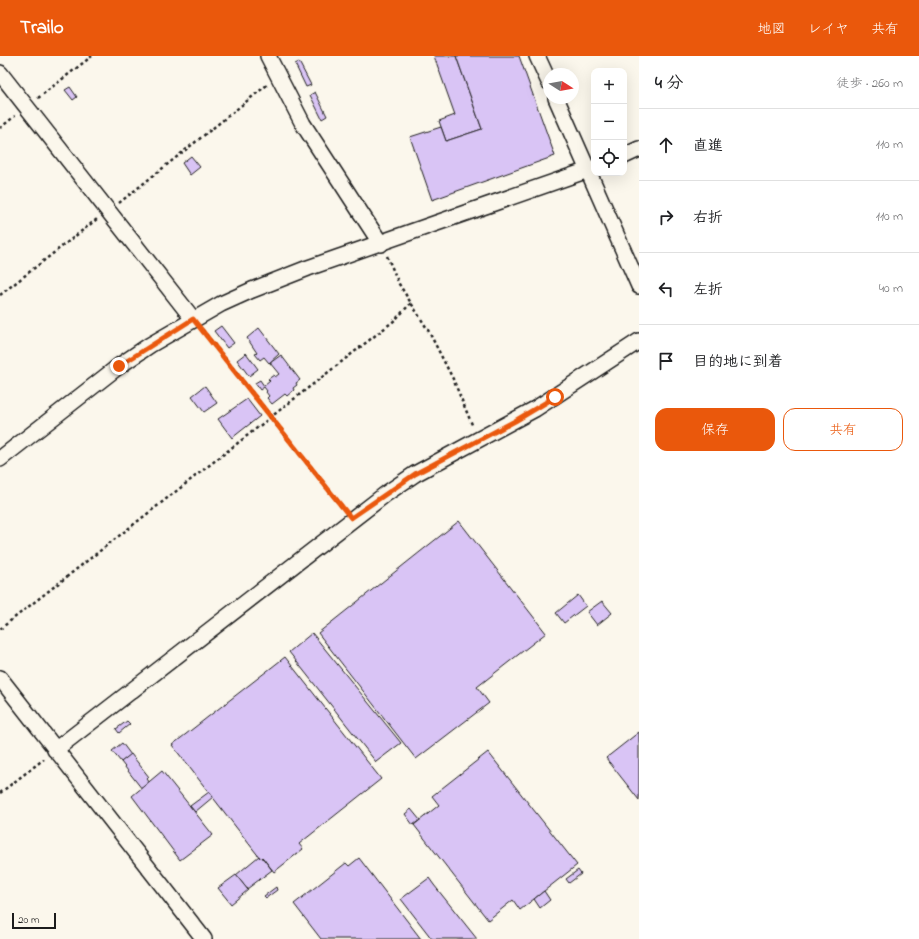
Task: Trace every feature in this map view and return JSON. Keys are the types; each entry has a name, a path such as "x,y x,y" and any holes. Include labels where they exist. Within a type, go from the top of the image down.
{"street":[{"path":"268,56 303,124 381,244"},
{"path":"537,56 543,69"},
{"path":"0,73 193,319"},
{"path":"0,459 119,366 193,319 252,290 308,268 381,244 591,169 559,104"},
{"path":"627,155 639,149"},
{"path":"594,176 639,286"},
{"path":"55,750 351,518 415,474 542,405 639,341"},
{"path":"0,678 204,939"}],"path":[{"path":"0,128 92,56"},
{"path":"0,295 279,76"},
{"path":"381,244 399,284 428,330 453,379 478,439"},
{"path":"0,629 395,320 411,304"},
{"path":"193,319 351,518"},
{"path":"0,793 55,750"}],"building":[{"path":"434,56 456,56 482,129 446,141 439,121 455,115"},
{"path":"456,56 519,56 555,156 432,200 410,137 441,127 446,141 482,129"},
{"path":"299,62 311,85 306,87 295,64"},
{"path":"70,87 77,97 73,100 65,90"},
{"path":"315,92 327,116 322,119 310,95"},
{"path":"191,156 200,167 190,175 182,163"},
{"path":"221,326 234,343 227,348 214,331"},
{"path":"259,328 279,354 269,363 264,357 260,360 255,354 257,353 247,338"},
{"path":"246,353 258,369 249,376 237,360"},
{"path":"281,355 300,380 293,388 294,390 287,396 285,394 272,404 267,398 269,396 264,387 260,390 255,383 260,380 264,386 270,381 268,379 279,374 270,363"},
{"path":"205,386 217,403 204,412 192,396"},
{"path":"247,399 260,416 232,438 218,419"},
{"path":"459,521 546,633 477,687 489,703 416,759 318,633"},
{"path":"578,595 586,606 564,623 556,613"},
{"path":"602,601 612,613 597,625 587,612"},
{"path":"312,633 401,743 376,762 289,652"},
{"path":"285,657 381,779 299,844 303,849 274,872 262,857 272,870 247,889 236,875 259,856 172,745"},
{"path":"127,721 130,724 119,733 116,729"},
{"path":"639,732 639,800 606,758"},
{"path":"122,743 131,755 121,762 112,751"},
{"path":"488,752 577,865 520,910 513,900 488,920 414,825 439,805 432,796"},
{"path":"131,754 149,777 147,779 150,783 142,789 121,762"},
{"path":"162,771 213,835 180,860 132,796"},
{"path":"209,792 213,797 195,812 190,806"},
{"path":"411,809 420,820 413,825 405,814"},
{"path":"359,858 421,939 321,939 294,904 346,863 349,866"},
{"path":"578,870 581,874 569,883 566,879"},
{"path":"236,875 248,890 231,904 218,888"},
{"path":"429,878 477,939 432,939 401,899"},
{"path":"276,887 277,890 266,898 264,896"},
{"path":"544,891 550,900 540,908 534,899"}],"route":[{"path":"119,366 193,319 351,518 415,474 478,439 515,421 555,397"}]}
